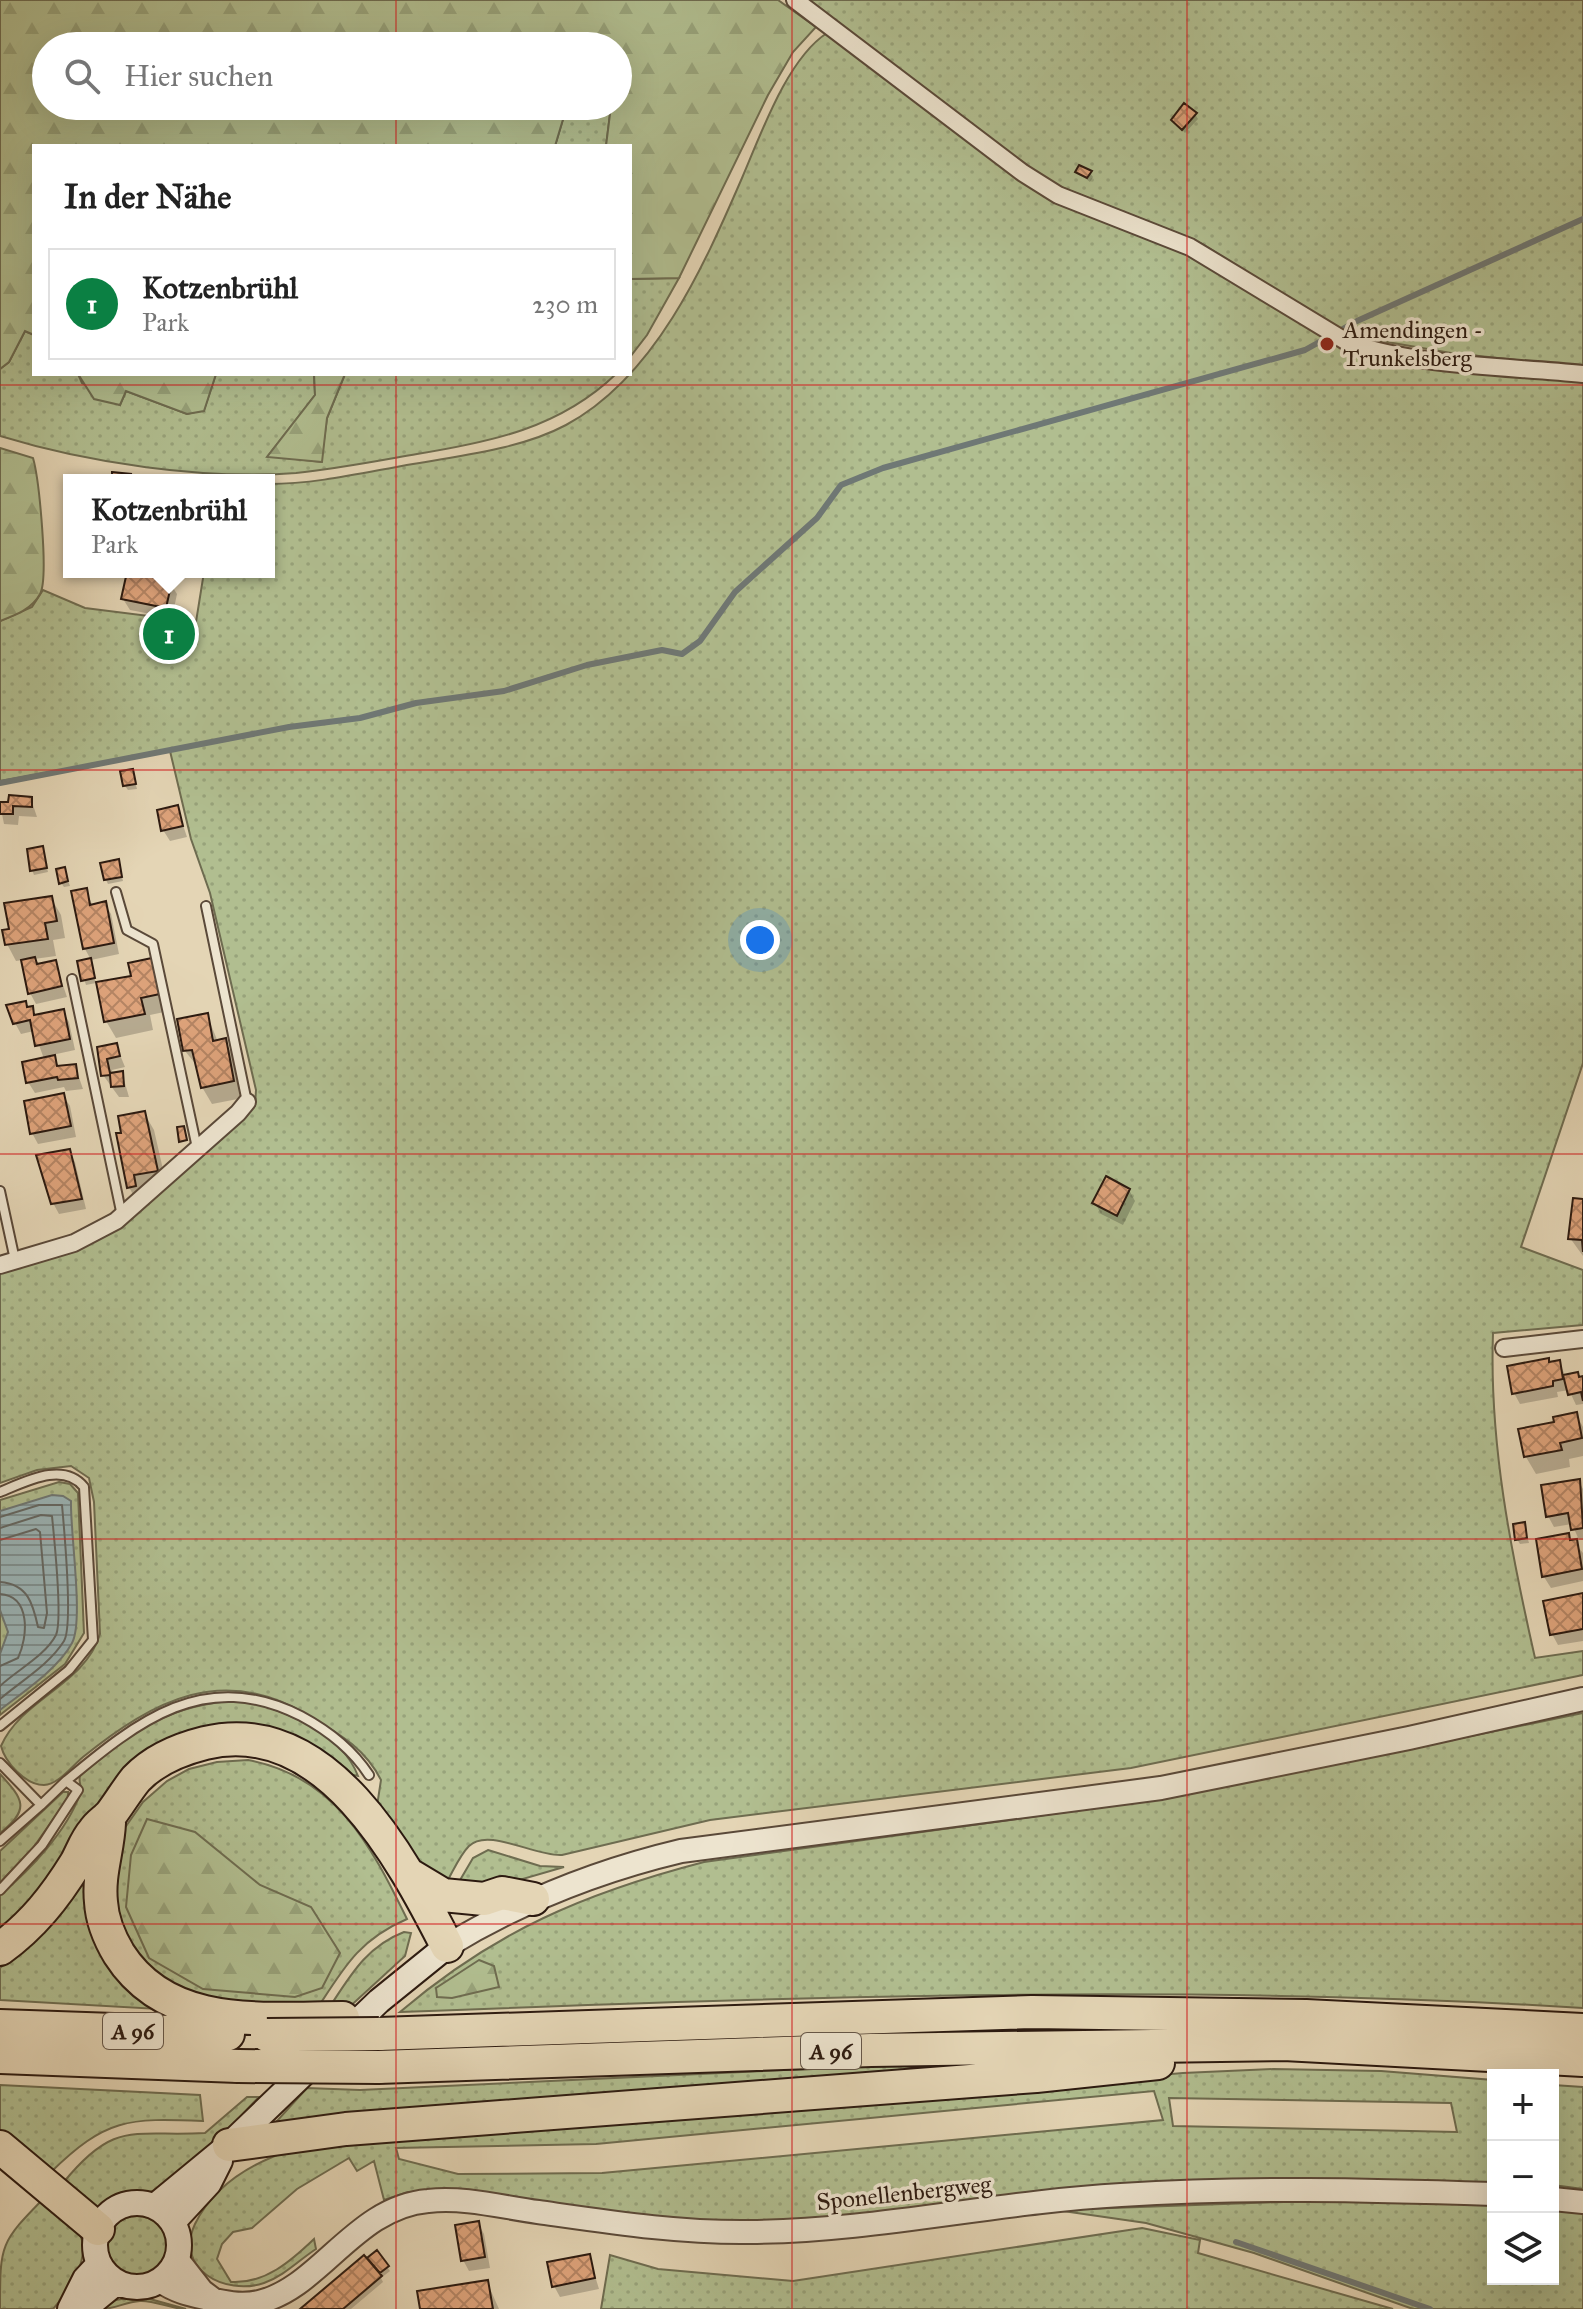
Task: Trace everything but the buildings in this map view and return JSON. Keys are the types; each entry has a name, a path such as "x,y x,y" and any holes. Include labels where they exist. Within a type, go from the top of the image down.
{"highway":[{"path":"0,1949 46,1908 94,1830 110,1816 139,1777 157,1762 188,1747 219,1740 249,1740 309,1759 333,1777 353,1798 405,1872 447,1946"},
{"path":"110,1816 101,1867 101,1903 113,1944 127,1967 144,1983 189,2010 274,2026"},
{"path":"405,1872 443,1895 484,1899 502,1893 533,1899"},
{"name":"A 96","path":"0,2026 274,2026 343,2018 394,2034 1032,2012 1351,2017 1583,2030"},
{"name":"A 96","path":"229,2145 346,2129 1126,2067 1284,2044"},
{"name":"A 96","path":"0,2057 238,2066 378,2067 886,2049 1284,2044 1583,2060"},
{"path":"0,2147 98,2229"}],"main road":[{"path":"164,2214 229,2145 379,2001 447,1946"},
{"path":"132,2203 164,2214 179,2243 177,2259 160,2281 132,2287 117,2282 99,2264 94,2243 98,2229 117,2207 132,2203"},
{"path":"70,2309 85,2279 99,2264"},
{"path":"84,2309 117,2282"}],"street":[{"path":"795,0 1032,179 1058,195 1190,247 1347,342 1370,349 1440,360 1583,374"},
{"path":"8,1263 82,1239 122,1216 247,1102"},
{"path":"1504,1348 1583,1339"},
{"path":"447,1946 533,1899 630,1863 681,1851 1161,1788 1583,1699"},
{"name":"Sponellenbergweg","path":"240,2307 284,2291 336,2248 388,2213 427,2201 480,2202 661,2229 749,2232 862,2226 1122,2195 1282,2191 1487,2194"},
{"path":"1559,2200 1583,2202"},
{"path":"177,2259 202,2291 214,2300"},
{"path":"160,2281 175,2292 240,2307"}],"lane":[{"path":"116,892 127,930 153,944 197,1149"},
{"path":"206,906 247,1102"},
{"path":"72,979 122,1216"},
{"path":"0,1191 8,1263"},
{"path":"0,1492 60,1474 72,1476 84,1487 87,1581 93,1622 93,1640 88,1650 69,1670 0,1726"},
{"path":"0,1841 130,1729 160,1712 199,1700 237,1695 274,1702 309,1720 354,1751 369,1775"},
{"path":"0,1763 41,1805"},
{"path":"0,1890 42,1845 70,1807 78,1790 66,1781"}],"green space":[{"path":"0,0 778,0 816,27 793,52 768,95 679,278 632,279 632,144 606,144 609,120 632,120 632,32 32,32 32,120 563,120 556,144 32,144 32,334 25,331 9,362 0,369"},
{"path":"809,0 1583,0 1583,367 1451,353 1358,337 1326,321 1202,244 1046,181"},
{"path":"827,33 1031,188 1186,253 1345,348 1583,382 1583,1063 1521,1247 1583,1270 1583,1325 1493,1333 1493,1374 1494,1415 1504,1497 1535,1658 1583,1651 1583,1675 1131,1768 710,1820 562,1855 500,1841 477,1841 465,1850 445,1885 411,1854 377,1806 381,1780 359,1750 309,1716 278,1700 247,1692 218,1691 190,1695 163,1705 110,1737 54,1782 44,1785 30,1781 11,1765 1,1746 23,1715 81,1666 100,1634 94,1502 89,1478 71,1466 37,1470 0,1483 0,1271 119,1227 255,1106 256,1090 210,893 191,839 170,751 0,781 0,621 32,607 43,590 85,608 196,622 203,578 275,578 275,484 341,477 511,446 566,425 598,404 632,376 673,317 711,248 777,99 800,60"},
{"path":"563,120 609,120 606,144 556,144"},
{"path":"679,278 647,335 632,354 632,279"},
{"path":"25,331 32,334 32,376 79,376 82,383 120,405 126,391 187,414 204,410 215,376 314,376 315,395 268,456 321,462 327,418 344,376 614,376 572,408 498,438 296,473 223,474 108,461 0,436 0,369 9,362"},
{"path":"79,376 215,376 204,411 187,414 126,391 120,405 94,399"},
{"path":"314,376 344,376 327,418 322,462 267,457 315,395"},
{"path":"0,448 33,458 44,569 40,594 33,604 0,621"},
{"path":"59,1482 70,1484 78,1493 84,1633 65,1664 0,1715 0,1500"},
{"path":"241,1700 292,1717 325,1735 339,1747 358,1776 180,1737 54,1883 0,1937 0,1895 57,1836 80,1794 80,1776 118,1745 154,1722 193,1707"},
{"path":"1583,1713 1583,2008 1435,2000 1140,1994 844,1998 400,2012 471,1959 543,1918 620,1887 704,1862 1169,1798"},
{"path":"248,1760 278,1768 304,1781 347,1818 379,1865 407,1919 376,1936 353,1957 315,2012 218,2008 155,1982 115,1925 114,1856 124,1829 143,1802 167,1781 189,1769 217,1762"},
{"path":"0,1774 18,1797 20,1810 0,1833"},
{"path":"63,1792 68,1792 68,1798 33,1848 0,1883 0,1851"},
{"path":"147,1819 195,1832 260,1885 311,1907 340,1953 322,1988 295,1997 203,1989 149,1958 126,1907 131,1855"},
{"path":"488,1850 540,1866 564,1867 502,1885 456,1887 473,1858"},
{"path":"94,1856 158,2009 0,2000 0,1968 60,1915"},
{"path":"404,1932 411,1933 405,1956 345,2011 327,2011 368,1955 390,1938"},
{"path":"479,1960 494,1966 499,1987 452,1998 437,1997 436,1988"},
{"path":"867,2066 935,2066 868,2082 276,2122 307,2088 360,2090"},
{"path":"1273,2069 1381,2071 1487,2080 1487,2183 965,2208 719,2226 408,2192 384,2200 374,2161 357,2171 349,2158 297,2189 252,2228 233,2232 222,2244 217,2259 231,2282 243,2282 277,2270 314,2239 316,2249 264,2283 234,2286 207,2275 197,2266 191,2254 190,2240 203,2210 236,2177 291,2150 1183,2073","holes":["1154,2091 1163,2120 602,2173 458,2174 399,2159 396,2148 596,2144","1169,2098 1451,2103 1457,2132 1173,2126"]},
{"path":"0,2085 200,2095 203,2121 155,2120 119,2125 87,2141 50,2173 0,2135"},
{"path":"1559,2085 1583,2087 1583,2189 1559,2186"},
{"path":"247,2097 259,2097 202,2158 163,2187 112,2200 95,2213 63,2183 81,2163 112,2140 142,2134 205,2133"},
{"path":"46,2196 70,2219 80,2234 83,2254 77,2274 53,2309 0,2309 2,2257 6,2245 19,2224"},
{"path":"1339,2200 1487,2205 1487,2285 1559,2285 1559,2211 1583,2213 1583,2309 1413,2309 1254,2253 1146,2223 1056,2210"},
{"path":"137,2216 149,2218 158,2225 165,2234 165,2258 158,2267 149,2274 137,2276 125,2274 116,2267 109,2258 107,2246 109,2234 116,2225 125,2218"},
{"path":"1142,2228 1200,2240 1198,2253 1393,2309 601,2309 610,2255 658,2269 793,2281"},
{"path":"139,2296 186,2309 140,2301 101,2309 116,2300"}],"water":[{"path":"52,1495 71,1501 77,1597 75,1632 72,1643 58,1662 0,1710 0,1654 8,1632 0,1610 0,1511"}],"waterway":[{"path":"0,783 289,727 360,718 416,703 504,691 587,665 662,650 682,654 700,641 735,592 817,518 841,485 883,468 1305,350 1357,321 1583,219"},
{"path":"1236,2242 1430,2309"}],"place":[{"name":"Amendingen - Trunkelsberg","path":"1327,344"},
{"name":"Kotzenbrühl","path":"169,634"}]}
